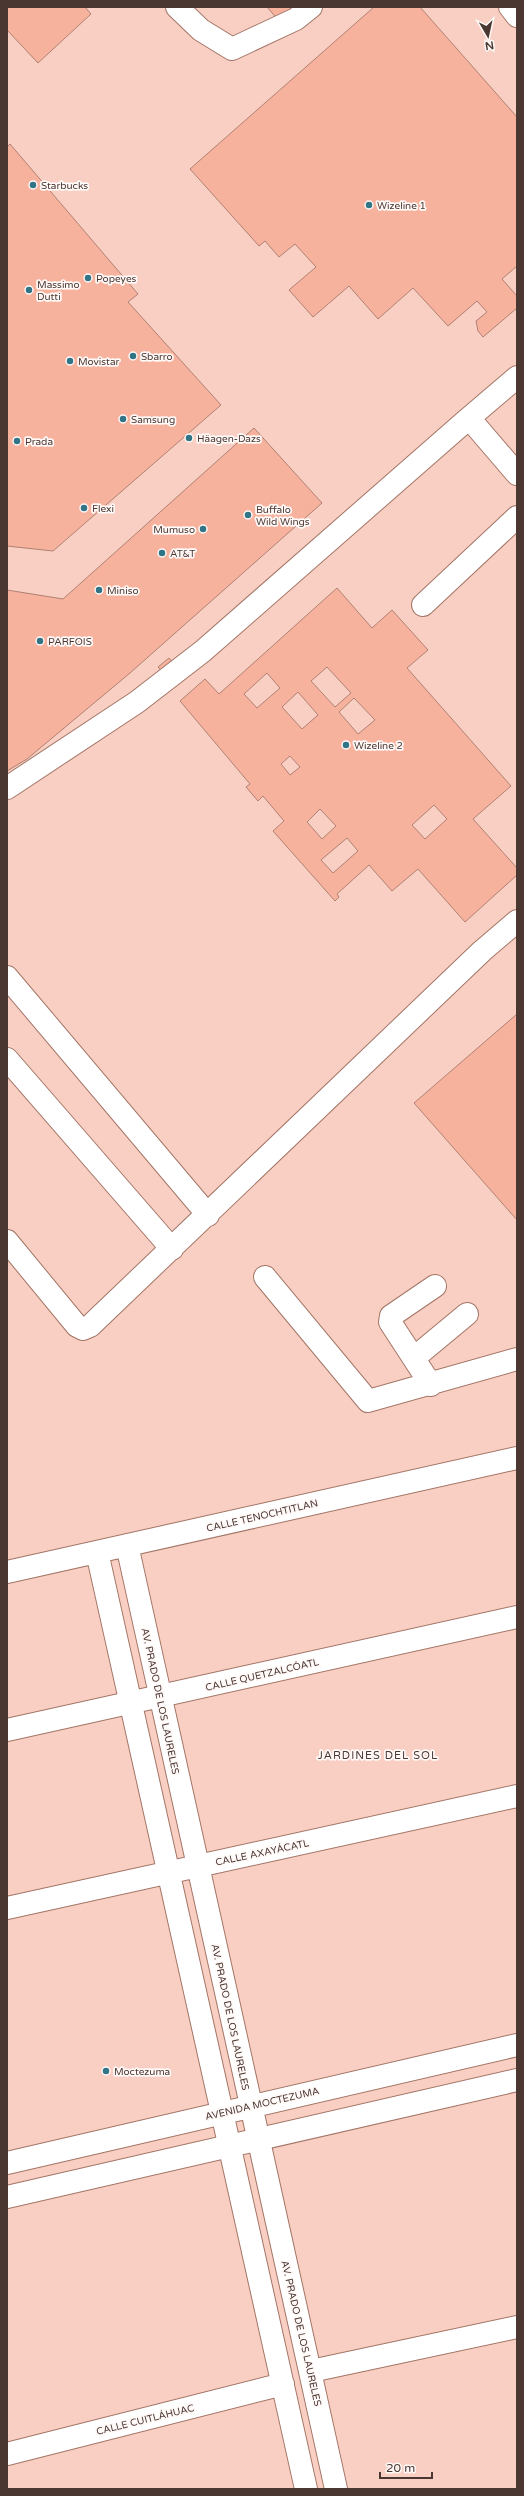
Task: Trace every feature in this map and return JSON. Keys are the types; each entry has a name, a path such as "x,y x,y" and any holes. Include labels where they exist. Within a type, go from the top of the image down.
{"street":[{"path":"177,7 201,30 232,49 296,19 311,7"},
{"path":"510,7 517,16"},
{"path":"7,788 137,702 203,651 517,377"},
{"path":"469,418 517,474"},
{"path":"422,606 517,517"},
{"path":"7,1241 77,1326 83,1329 90,1326 482,951 517,922"},
{"path":"7,977 208,1214"},
{"path":"7,1059 172,1249"},
{"path":"265,1277 366,1399 372,1401 517,1360"},
{"path":"432,1385 391,1325 390,1319 435,1286"},
{"path":"414,1358 467,1314"},
{"name":"CALLE TENOCHTITLAN","path":"7,1572 517,1458"},
{"name":"AV. PRADO DE LOS LAURELES","path":"127,1545 336,2489"},
{"path":"97,1552 167,1872 230,2145 306,2489"},
{"name":"CALLE QUETZALCÓATL","path":"7,1730 517,1617"},
{"name":"CALLE AXAYÁCATL","path":"7,1908 517,1796"},
{"name":"AVENIDA MOCTEZUMA","path":"7,2163 250,2105 517,2045"},
{"path":"7,2197 517,2080"},
{"path":"311,2371 517,2327"},
{"name":"CALLE CUITLÁHUAC","path":"7,2454 283,2384"}],"building":[{"path":"7,7 85,7 91,14 38,63 7,30"},
{"path":"267,7 294,7 279,21"},
{"name":"Wizeline 1","path":"374,7 420,7 517,117 517,266 502,279 517,296 517,308 483,337 478,331 476,321 487,312 477,301 448,326 413,288 378,319 349,286 313,317 289,290 316,267 295,244 279,257 265,241 259,246 190,169"},
{"path":"10,144 138,294 128,302 221,405 53,551 7,546 7,147"},
{"path":"254,428 322,503 130,673 27,759 7,771 7,590 63,599"},
{"name":"Wizeline 2","path":"337,588 372,628 392,610 428,650 407,668 511,786 473,819 517,868 517,875 465,922 418,869 392,891 369,865 337,894 339,897 335,901 273,831 284,821 263,796 258,801 246,787 250,784 180,701 205,679 219,694","holes":["327,667 351,693 335,707 311,681","267,673 280,688 257,708 244,694","298,692 318,715 302,729 282,707","354,698 375,720 358,734 339,712","290,756 300,767 290,775 281,764","434,805 447,819 425,839 412,825","320,809 336,826 322,839 307,822","347,838 358,851 333,873 321,860"]},
{"path":"169,658 177,667 167,677 158,667"},
{"path":"517,1014 517,1220 414,1103"}],"place":[{"name":"Starbucks","path":"33,185"},
{"name":"Wizeline 1","path":"369,205"},
{"name":"Popeyes","path":"88,278"},
{"name":"Massimo Dutti","path":"29,290"},
{"name":"Sbarro","path":"133,356"},
{"name":"Movistar","path":"70,361"},
{"name":"Samsung","path":"123,419"},
{"name":"Häagen-Dazs","path":"189,438"},
{"name":"Prada","path":"17,441"},
{"name":"Flexi","path":"84,508"},
{"name":"Buffalo Wild Wings","path":"248,515"},
{"name":"Mumuso","path":"203,529"},
{"name":"AT&T","path":"162,553"},
{"name":"Miniso","path":"99,590"},
{"name":"PARFOIS","path":"40,641"},
{"name":"Wizeline 2","path":"346,745"},
{"name":"Moctezuma","path":"106,2071"}],"district":[{"name":"JARDINES DEL SOL","path":"378,1755"}]}
